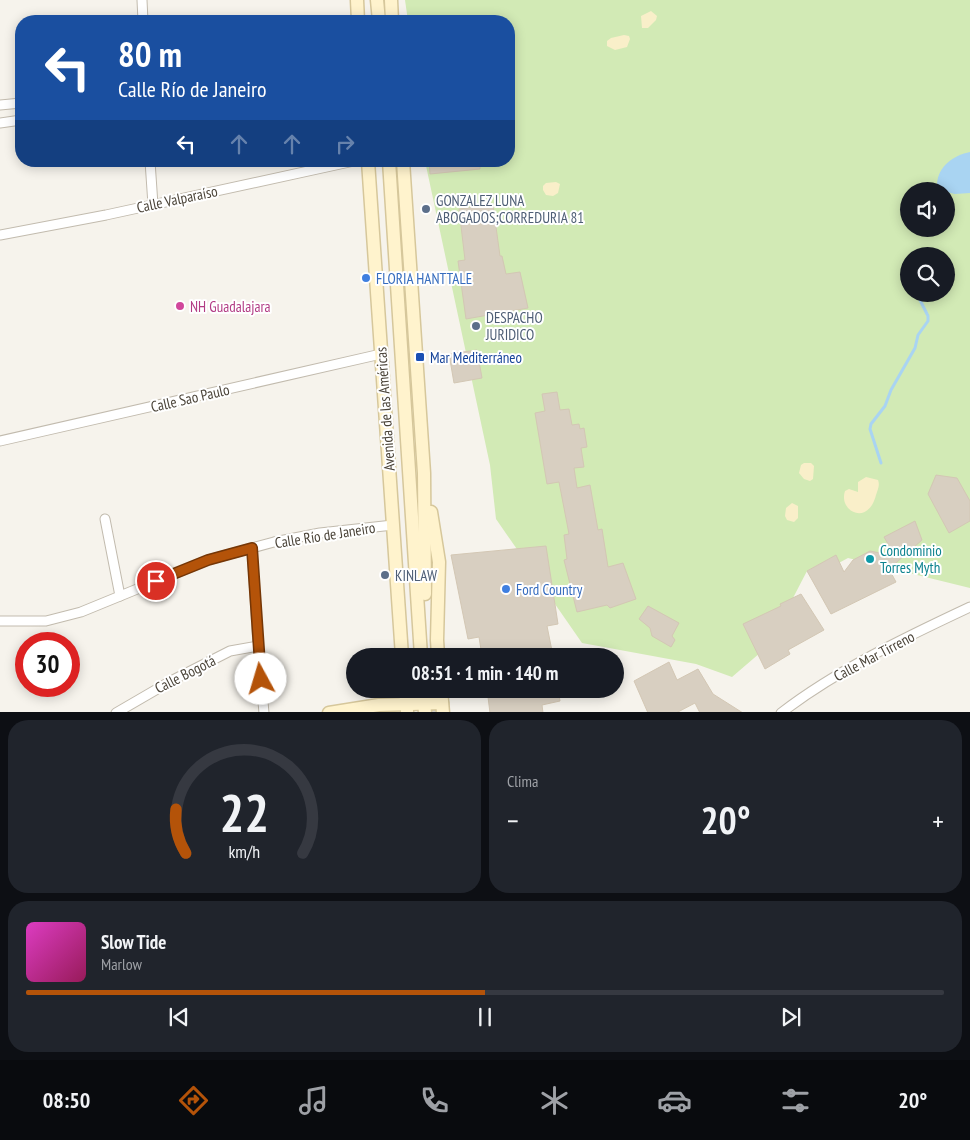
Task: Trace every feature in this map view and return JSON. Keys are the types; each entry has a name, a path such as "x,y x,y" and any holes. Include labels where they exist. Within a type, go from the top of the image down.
{"main road":[{"path":"357,0 358,15"},
{"path":"377,0 378,15"},
{"path":"391,0 392,15"},
{"name":"Avenida de las Américas","path":"368,167 401,648"},
{"name":"Avenida de las Américas","path":"389,167 420,648"},
{"path":"403,167 424,473 425,599 428,648"},
{"path":"424,473 439,562 438,648"},
{"path":"329,712 352,709 442,708"},
{"path":"352,709 366,712"}],"street":[{"path":"142,0 143,15"},
{"path":"0,105 15,103"},
{"path":"0,123 15,121"},
{"path":"150,167 153,205"},
{"name":"Calle Valparaíso","path":"0,235 106,215 327,167"},
{"name":"Calle Sao Paulo","path":"0,441 381,354"},
{"path":"105,519 120,596"},
{"name":"Calle Río de Janeiro","path":"0,621 46,621 64,617 81,612 208,560 311,534 393,525"},
{"path":"252,548 264,712"},
{"name":"Calle Mar Tirreno","path":"781,712 815,687 970,606"},
{"name":"Calle Bogotá","path":"116,712 230,651 258,646"}],"green space":[{"path":"405,0 970,0 970,588 848,558 835,565 831,558 807,571 768,646 732,677 696,664 624,651 624,648 609,648 582,643 496,519 490,465 426,167 515,167 515,15 407,15"}],"sand":[{"path":"651,11 657,16 656,20 648,28 642,28 641,16"},
{"path":"624,35 629,36 630,39 627,47 615,50 607,46 607,41 611,38"},
{"path":"556,182 560,184 558,193 553,196 546,195 543,186 546,183"},
{"path":"811,463 814,466 813,479 810,481 804,479 799,473 801,465"},
{"path":"866,477 878,480 878,489 872,505 867,511 855,513 846,505 845,491 849,489 858,492 858,482"},
{"path":"792,503 798,506 798,518 794,522 787,520 785,516 786,508"}],"water":[{"path":"970,152 970,193 955,194 955,182 937,182 938,178 948,162 964,153"}],"building":[{"path":"429,167 480,167 480,169 430,174"},
{"path":"493,205 500,256 502,256 506,274 520,272 528,308 466,319 458,261 465,260 459,209"},
{"path":"477,350 482,378 454,383 449,354"},
{"path":"557,392 560,410 569,409 572,425 579,424 580,429 584,428 587,447 581,448 584,467 574,468 577,488 590,485 598,530 602,529 608,567 623,563 636,599 610,608 607,605 577,612 564,560 567,559 564,535 569,534 559,482 547,484 535,413 545,411 542,394"},
{"path":"936,475 957,478 970,501 970,521 949,533 928,494"},
{"path":"915,521 922,540 889,569 896,582 831,614 807,571 836,555 844,572 853,560 870,551 895,556 884,537"},
{"name":"Ford Country","path":"546,546 558,624 547,626 551,648 481,648 479,637 468,639 451,555"},
{"path":"801,594 824,630 788,650 790,654 765,669 743,624"},
{"path":"648,606 679,623 672,636 675,640 671,647 652,636 650,628 639,619"},
{"path":"669,662 677,680 698,669 713,694 741,712 700,712 695,703 678,712 648,712 634,681"},
{"path":"488,698 560,698 560,701 542,705 543,712 490,712"}],"waterway":[{"path":"881,463 870,429 871,424 885,406 891,390 915,348 918,335 928,321 928,316 921,302"}],"tunnel":[{"path":"432,698 434,712"}],"place":[{"name":"GONZALEZ LUNA ABOGADOS;CORREDURIA 81","path":"426,209"},
{"name":"FLORIA HANTTALE","path":"366,278"},
{"name":"NH Guadalajara","path":"180,306"},
{"name":"DESPACHO JURIDICO","path":"476,326"},
{"name":"Mar Mediterráneo","path":"420,357"},
{"name":"Condominio Torres Myth","path":"870,559"},
{"name":"KINLAW","path":"385,575"},
{"name":"Ford Country","path":"506,589"}],"route":[{"path":"156,581 208,560 252,548 261,679"}]}
